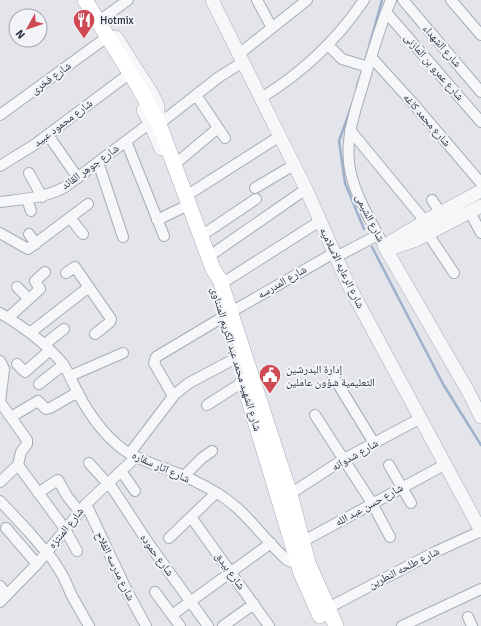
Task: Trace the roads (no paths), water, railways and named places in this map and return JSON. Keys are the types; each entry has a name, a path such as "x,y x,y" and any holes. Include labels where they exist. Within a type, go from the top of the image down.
{"main road":[{"path":"85,0 106,39 138,86 156,123 174,165 185,201 201,236 211,263"},
{"name":"شارع الشهيد محمد عبد الكريم المتناوى","path":"211,263 222,284 236,358 298,545 303,563 304,582 325,626"},
{"name":"شارع الشهيد محمد عبد الكريم المتناوى","path":"211,263 212,281 227,314 290,494 298,545"},
{"name":"شارع الشهيد محمد عبد الكريم المتناوى","path":"303,563 328,608 336,626"}],"street":[{"path":"78,0 106,39 125,77 156,123 185,201"},
{"path":"92,0 152,92 158,106 156,123"},
{"path":"104,18 128,0"},
{"name":"شارع الرعايه الاسلاميه","path":"212,0 306,190 348,284 481,531"},
{"path":"257,0 272,28"},
{"path":"261,98 297,74 328,45 354,16 364,0"},
{"name":"شارع الشيمى","path":"391,0 371,57 350,130 348,144 350,173 360,200 383,244 481,417"},
{"name":"شارع الشهداء","path":"403,0 481,92"},
{"path":"451,0 481,35"},
{"path":"241,58 303,1"},
{"name":"شارع عمرو بن المازنى","path":"386,12 481,122"},
{"name":"شارع فخرى","path":"0,115 106,39"},
{"path":"328,45 342,59 368,67"},
{"name":"شارع محمد كاغه","path":"371,57 481,183"},
{"name":"شارع جوهر القائد","path":"0,202 27,199 54,193 78,178 126,141 196,96 241,58"},
{"name":"شارع محمود عبيد","path":"0,166 48,135 125,77"},
{"path":"196,96 225,138"},
{"path":"174,165 218,128"},
{"path":"350,130 427,228 454,273"},
{"path":"48,135 78,178"},
{"path":"157,220 280,136"},
{"path":"126,141 164,236"},
{"path":"98,162 123,237"},
{"path":"201,236 294,165"},
{"path":"29,173 42,196"},
{"path":"211,263 306,190"},
{"path":"427,228 441,213 481,191"},
{"path":"27,199 31,211"},
{"path":"432,200 441,213"},
{"path":"0,233 28,249 88,204"},
{"path":"383,244 475,209 481,233"},
{"path":"70,218 83,234"},
{"path":"222,284 320,221"},
{"path":"29,234 36,244"},
{"name":"شارع المدرسه","path":"173,396 154,363 156,357 227,314 335,255 383,244"},
{"path":"66,273 75,267 111,320 95,334"},
{"path":"2,315 29,299 40,289 35,280 45,272"},
{"path":"17,287 29,299"},
{"path":"31,332 89,287"},
{"name":"شارع اثار سقاره","path":"2,315 31,332 48,347 63,365 90,412 116,443 133,455 184,476 216,493 233,504 287,560 303,563"},
{"path":"17,364 25,372 64,329"},
{"path":"70,376 123,353"},
{"name":"شارع المنتزه","path":"3,599 37,564 82,508 121,471 173,396 189,383 236,358"},
{"path":"0,361 4,369 0,403 27,440 27,444 21,452 18,465 2,476"},
{"path":"39,384 63,365"},
{"path":"333,376 374,443"},
{"path":"207,405 243,382"},
{"path":"11,417 38,401 46,409 78,392"},
{"path":"315,415 372,503 390,537"},
{"name":"شارع شدوانه","path":"290,494 344,459 421,418"},
{"path":"184,476 197,462 212,451"},
{"name":"شارع حموده","path":"89,463 108,483 149,544 208,626"},
{"name":"شارع حسن عبد الله","path":"298,545 372,503 446,464"},
{"path":"18,465 65,528 77,551"},
{"path":"389,465 411,503"},
{"path":"121,471 135,491"},
{"name":"شارع مدرسه الفلاح","path":"38,492 58,480 67,496 82,508 146,626"},
{"path":"169,538 216,493"},
{"path":"0,501 47,552 63,576 72,596 89,626"},
{"name":"شارع بيدق","path":"190,518 269,626"},
{"path":"6,528 37,564"},
{"name":"شارع طلحه النطرين","path":"328,608 435,552 481,531"},
{"path":"172,615 230,571 271,543"},
{"path":"0,586 3,599"},
{"path":"402,626 481,589"},
{"path":"155,592 180,626"},
{"path":"223,626 254,604"}],"waterway":[{"path":"366,58 382,0"},
{"path":"357,86 362,72"},
{"path":"353,102 339,141 345,183 364,229"},
{"path":"372,247 443,384 481,445"}],"place":[{"name":"Hotmix","path":"84,40"},
{"name":"إدارة البدرشين التعليمية شؤون عاملين","path":"270,394"}]}
